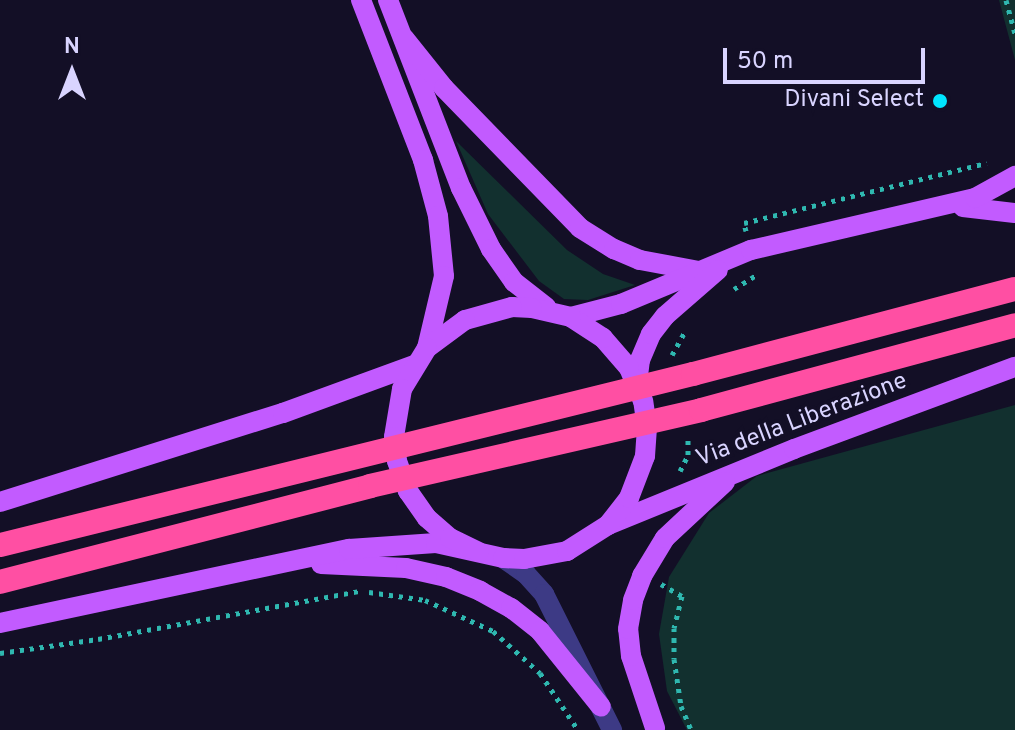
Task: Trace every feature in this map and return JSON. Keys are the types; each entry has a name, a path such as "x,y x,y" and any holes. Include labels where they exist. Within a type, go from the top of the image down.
{"highway":[{"path":"0,545 693,374 1015,289"},
{"path":"0,582 370,486 701,410 1015,325"}],"main road":[{"path":"361,0 423,160 444,247 444,276 420,356 396,413 397,461 408,491 427,518 450,538 479,552"},
{"path":"0,623 187,582 383,545 436,543 503,558 534,558 567,551 608,525 629,498 645,456 647,428 637,384 619,353 603,338 514,282 491,249 461,188 388,0"},
{"path":"404,38 444,88 580,228 614,249 640,260 699,271"},
{"path":"0,502 283,413 420,356 465,320 488,311 512,307 562,314 621,304 733,257 975,198 1015,177"},
{"path":"1015,177 1011,193 1015,205"},
{"path":"931,210 963,207 1015,213"},
{"path":"637,384 640,360 658,325 733,257"},
{"name":"Via della Liberazione","path":"608,525 735,473 1015,367"},
{"path":"655,728 631,656 628,629 633,600 642,576 665,538 735,473"},
{"path":"187,582 321,564 381,565 446,577 511,608 540,631 601,707"}],"street":[{"path":"503,558 526,574 544,594 612,730"}],"path":[{"path":"1006,0 1015,34"},
{"path":"0,653 98,639 363,591 425,600 493,631 540,673 578,730"}],"green space":[{"path":"999,0 1015,0 1015,60"},
{"path":"456,141 567,250 603,274 635,285 588,300 564,299 539,281 488,214"},
{"path":"1015,405 1015,730 687,730 667,691 659,634 669,577 709,513 757,476"}],"place":[{"name":"Divani Select","path":"940,101"}]}
